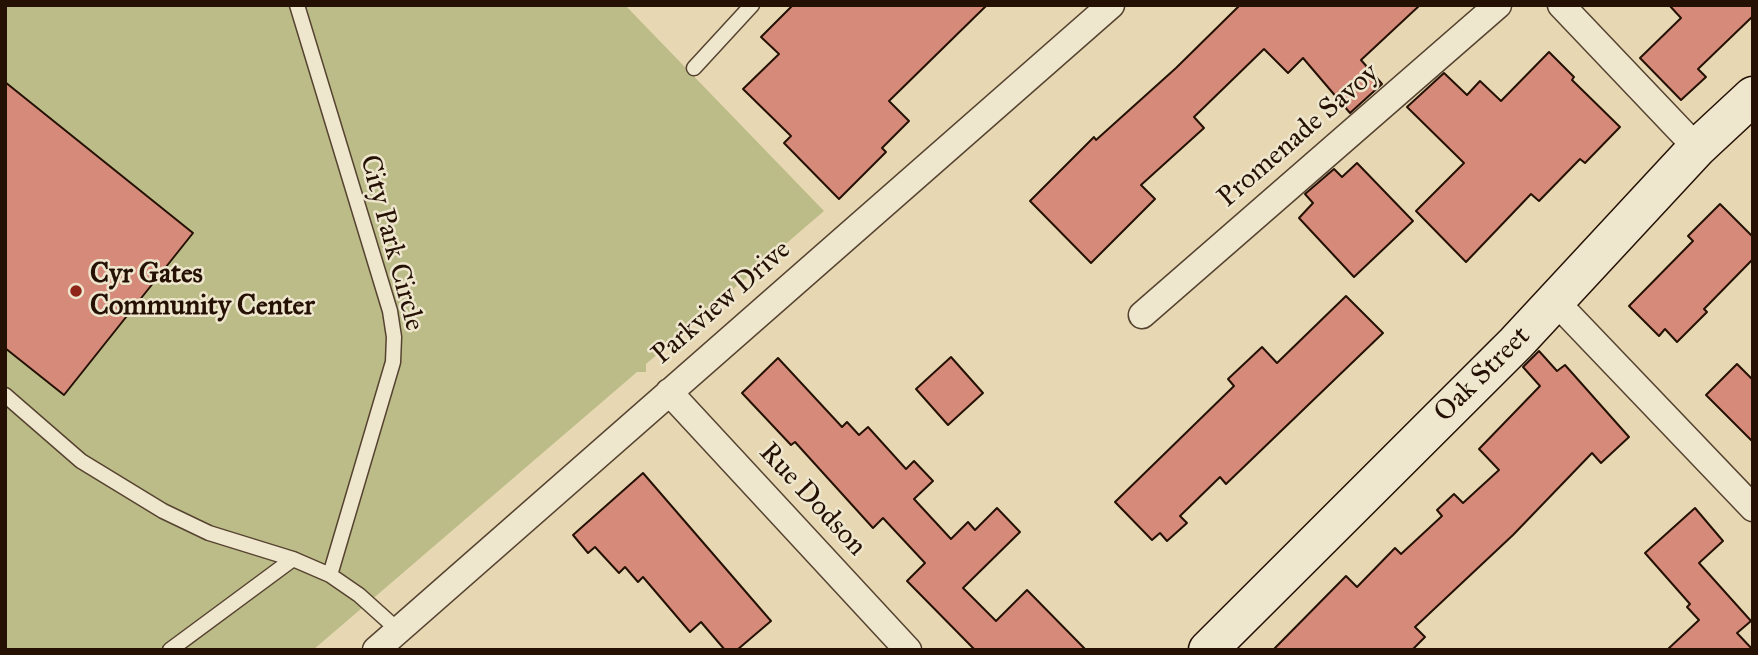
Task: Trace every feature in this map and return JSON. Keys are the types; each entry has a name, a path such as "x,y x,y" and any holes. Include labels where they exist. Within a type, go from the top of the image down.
{"main road":[{"name":"Oak Street","path":"1208,650 1556,302 1697,148 1753,96"}],"street":[{"name":"Parkview Drive","path":"376,650 1111,5"},
{"name":"Promenade Savoy","path":"1142,315 1498,5"},
{"path":"1560,5 1697,148"},
{"path":"1556,302 1753,508"},
{"name":"Rue Dodson","path":"669,392 908,650"}],"lane":[{"name":"City Park Circle","path":"297,5 375,258 394,337 393,362 330,575"},
{"path":"694,68 752,5"},
{"path":"5,396 81,461 163,511 209,533 293,559 330,575 359,595 398,630"},
{"path":"170,650 293,559"}],"green space":[{"path":"5,5 625,5 824,211 646,364 646,372 637,372 313,650 5,650"}],"building":[{"path":"793,5 987,5 889,101 909,121 882,148 886,152 839,199 784,143 791,136 743,89 779,54 761,37"},
{"path":"1240,5 1420,5 1361,60 1382,84 1350,113 1303,58 1288,73 1264,49 1194,117 1204,128 1141,185 1155,199 1091,263 1030,201 1094,137 1096,140 1176,68"},
{"path":"1669,5 1753,5 1753,16 1698,69 1706,77 1681,100 1640,58 1681,18"},
{"path":"1549,52 1574,77 1572,80 1620,127 1585,163 1580,159 1539,201 1531,194 1466,262 1416,211 1464,163 1407,107 1444,73 1467,95 1480,81 1501,101"},
{"name":"Cyr Gates Community Center","path":"5,82 193,233 64,395 5,348"},
{"path":"1357,163 1413,221 1354,277 1299,218 1313,203 1305,194 1334,169 1342,177"},
{"path":"1720,204 1753,237 1753,259 1704,309 1707,312 1677,342 1665,329 1659,336 1629,306 1693,241 1688,236"},
{"path":"1346,296 1383,333 1226,484 1220,477 1180,516 1187,523 1167,541 1160,533 1152,540 1115,502 1234,386 1228,379 1262,347 1277,363"},
{"path":"1539,351 1557,371 1565,365 1629,437 1601,463 1592,453 1513,535 1415,627 1425,637 1412,650 1273,650 1346,576 1357,587 1395,548 1401,554 1442,516 1437,510 1454,494 1463,503 1499,470 1479,449 1540,386 1523,367"},
{"path":"951,357 983,393 948,425 916,389"},
{"path":"778,358 842,427 847,422 859,435 868,427 906,469 914,461 933,481 914,499 951,539 968,522 975,530 997,508 1020,532 963,588 996,621 1027,590 1086,650 975,650 907,581 925,563 883,518 873,528 795,442 791,445 742,393"},
{"path":"1737,364 1753,380 1753,442 1706,395"},
{"path":"643,473 771,621 737,650 725,650 701,622 690,632 643,577 638,582 625,567 619,573 595,547 588,553 573,535"},
{"path":"1695,508 1723,541 1699,563 1751,621 1737,633 1753,650 1667,650 1699,620 1687,607 1690,604 1645,553"}],"place":[{"name":"Cyr Gates Community Center","path":"76,291"}]}
